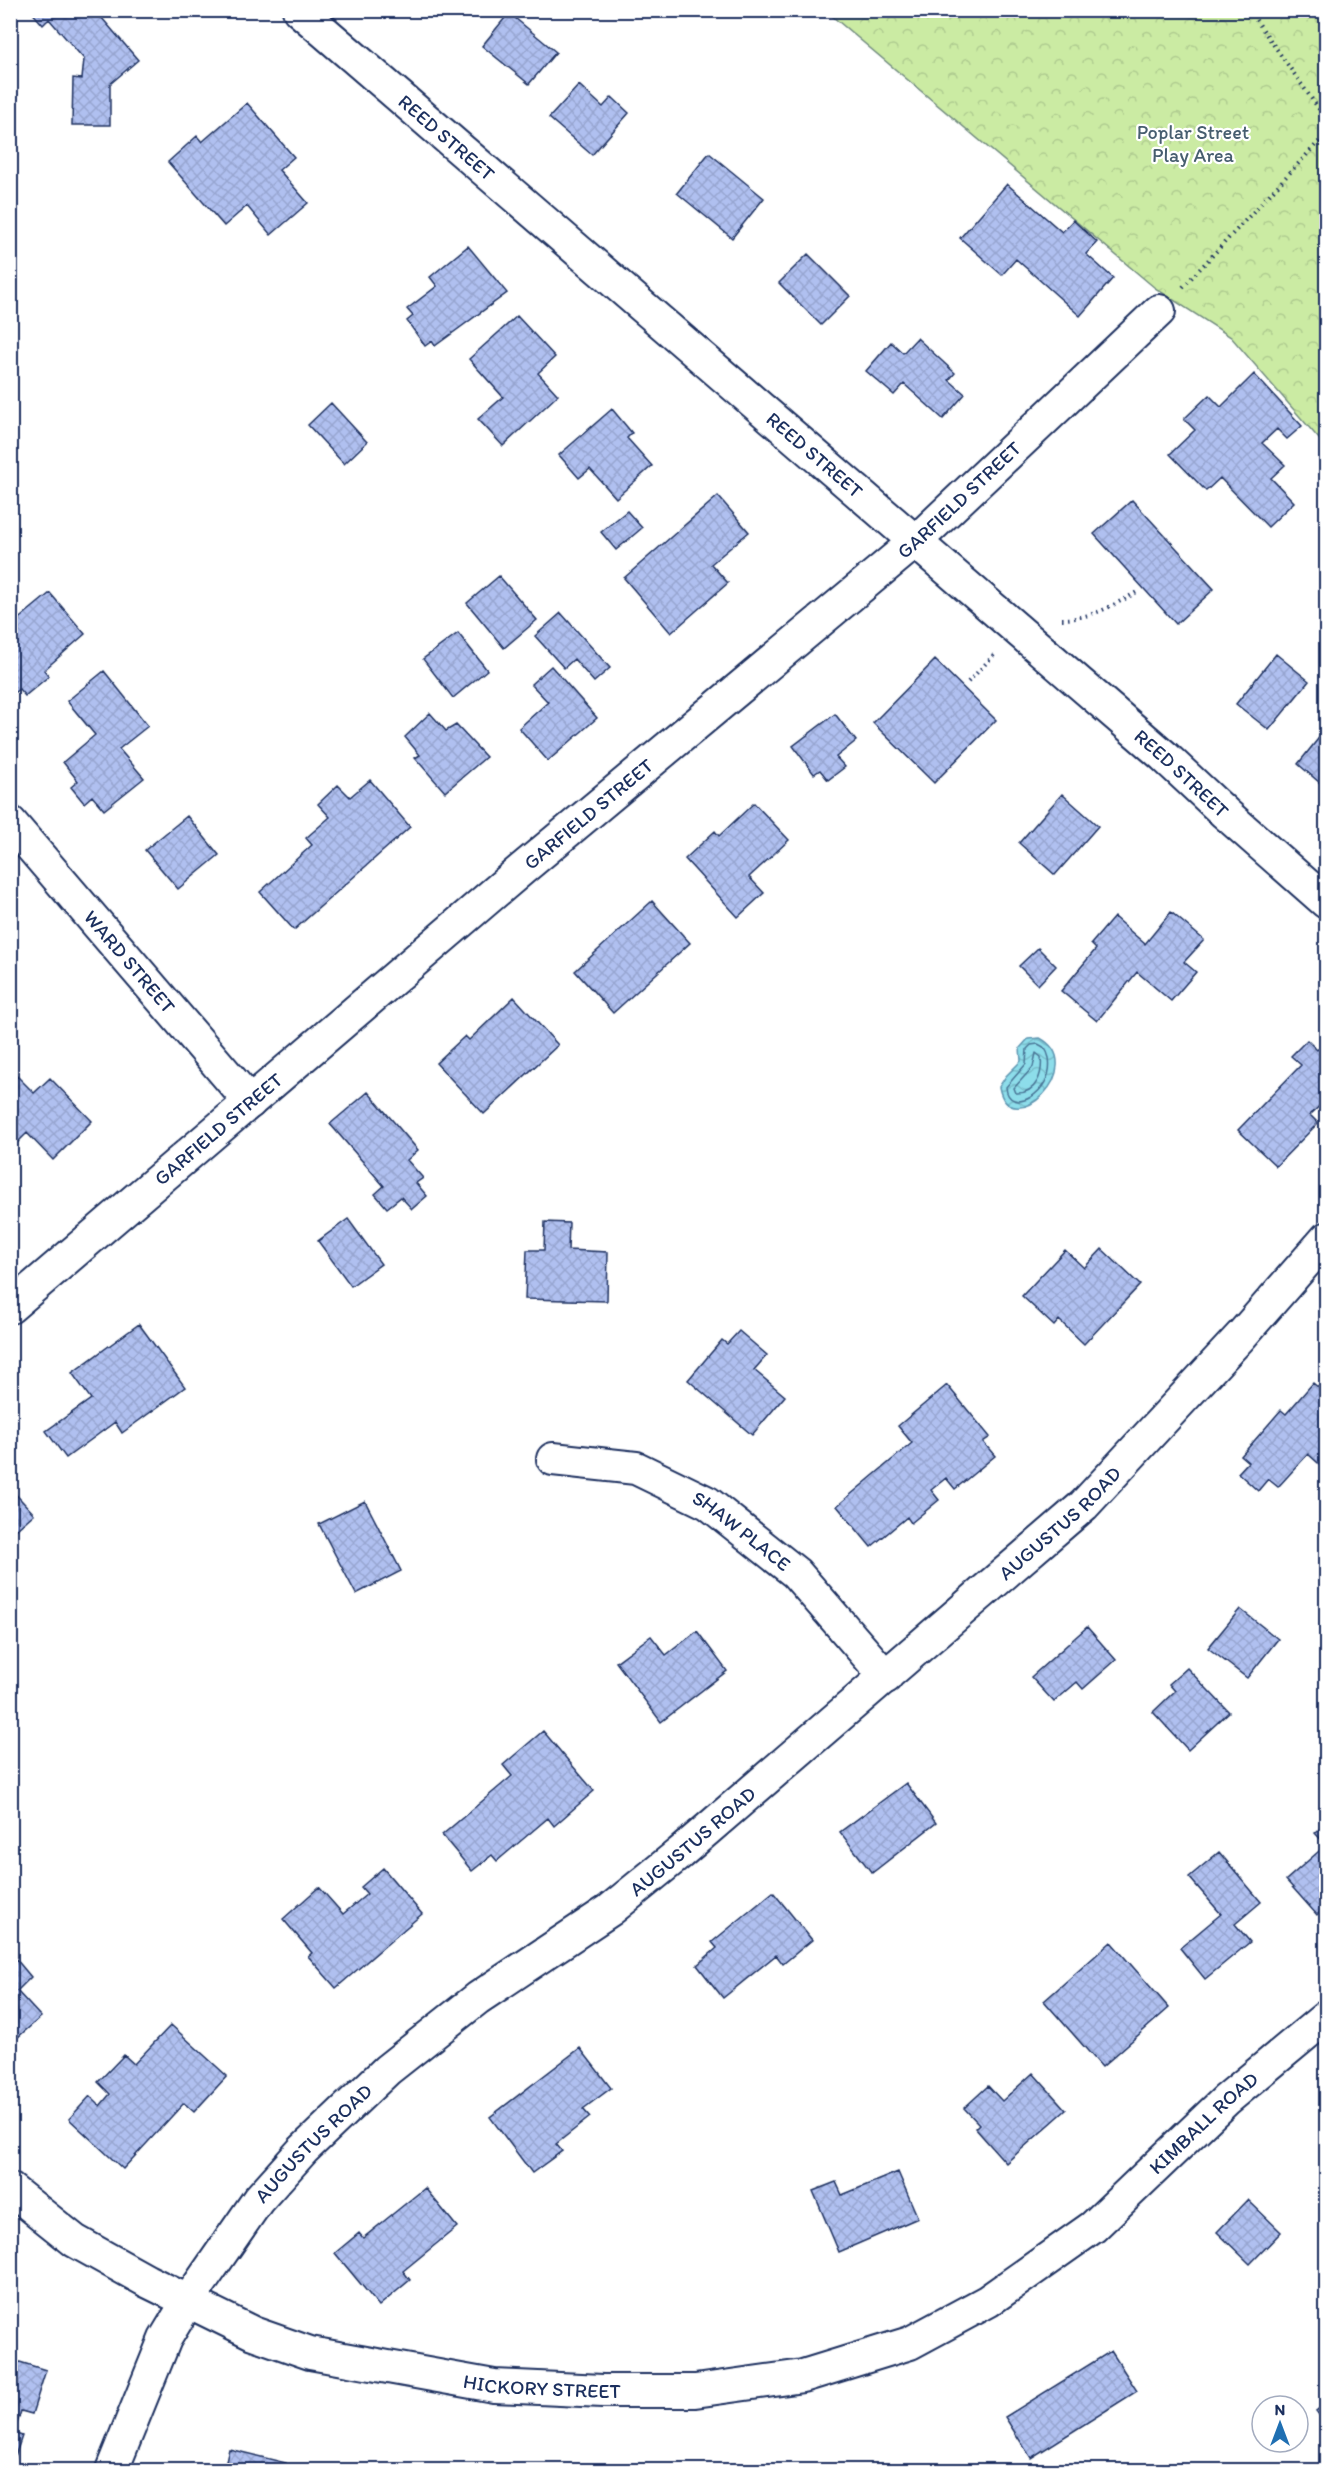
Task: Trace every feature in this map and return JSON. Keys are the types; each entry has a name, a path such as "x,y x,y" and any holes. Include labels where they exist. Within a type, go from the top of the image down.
{"street":[{"name":"REED STREET","path":"299,10 1164,756 1326,902"},
{"name":"GARFIELD STREET","path":"10,1307 521,870 916,541 1159,310"},
{"name":"WARD STREET","path":"10,822 250,1102"},
{"name":"AUGUSTUS ROAD","path":"112,2470 165,2339 188,2301 258,2200 303,2150 387,2070 478,1998 610,1910 886,1677 1084,1505 1241,1336 1326,1239"},
{"name":"SHAW PLACE","path":"553,1459 636,1468 708,1503 796,1573 886,1677"},
{"name":"KIMBALL ROAD","path":"1083,2234 1094,2227 1226,2100 1326,2017"},
{"name":"HICKORY STREET","path":"10,2188 75,2241 253,2333 310,2353 494,2386 603,2391 695,2391 803,2376 910,2343 988,2301 1083,2234"}],"path":[{"path":"1249,10 1326,119"},
{"path":"1159,310 1215,254 1326,134"},
{"path":"1029,640 1048,620 1075,619 1101,611 1137,592"}],"green space":[{"name":"Poplar Street Play Area","path":"826,11 1326,11 1326,447 1231,337 1155,288"}],"water":[{"path":"1040,1038 1054,1050 1057,1065 1053,1081 1031,1104 1017,1107 1006,1102 999,1087 1021,1061 1020,1048 1028,1039"}],"building":[{"path":"30,10 95,10 138,60 110,84 110,125 72,125 73,78 82,79 84,59 49,19 43,25"},
{"path":"509,13 556,52 529,84 482,46"},
{"path":"579,85 603,107 612,97 629,113 592,155 549,118"},
{"path":"247,103 294,157 279,170 308,203 271,235 247,206 224,226 168,162 197,136 202,142"},
{"path":"709,153 764,198 732,238 677,193"},
{"path":"1007,184 1062,232 1073,220 1097,242 1086,254 1113,278 1080,316 1016,259 1002,275 960,238"},
{"path":"468,246 507,293 435,346 432,341 425,346 407,321 413,316 407,309 437,286 430,277"},
{"path":"808,254 850,296 821,325 779,283"},
{"path":"517,316 555,357 538,373 558,395 503,446 478,419 503,397 469,359"},
{"path":"917,338 955,373 949,380 965,394 943,419 904,384 894,395 866,371 891,342 903,353"},
{"path":"1254,374 1302,426 1287,439 1277,429 1262,443 1285,465 1271,478 1294,502 1268,527 1220,478 1206,491 1170,454 1195,430 1184,419 1209,395 1221,407"},
{"path":"331,403 367,442 344,464 308,425"},
{"path":"612,409 632,433 627,438 652,466 616,498 590,469 579,478 559,455"},
{"path":"718,496 749,532 711,564 728,583 671,633 624,578"},
{"path":"1132,500 1214,589 1176,624 1094,534"},
{"path":"627,511 642,528 616,550 601,532"},
{"path":"499,576 537,620 504,648 467,603"},
{"path":"50,593 85,634 44,670 49,676 25,696 19,689 10,696 10,626"},
{"path":"561,613 610,668 594,682 574,659 564,668 535,636"},
{"path":"458,633 487,670 453,698 423,659"},
{"path":"1276,654 1309,681 1269,730 1236,704"},
{"path":"935,660 996,720 934,783 873,723"},
{"path":"551,666 597,718 548,761 519,728 548,702 531,684"},
{"path":"104,671 148,726 119,749 144,778 104,810 92,796 84,803 71,787 78,781 63,762 95,735 67,701"},
{"path":"430,713 446,731 456,725 486,757 445,792 415,758 420,755 405,737"},
{"path":"835,714 856,741 836,757 845,767 828,780 820,770 814,774 793,746"},
{"path":"1326,729 1326,788 1298,764"},
{"path":"370,780 410,827 294,930 260,892 312,845 306,838 330,817 318,804 338,785 350,797"},
{"path":"1062,794 1098,826 1055,875 1019,843"},
{"path":"754,803 789,840 749,877 764,893 738,917 685,859 715,831 719,836"},
{"path":"187,816 219,855 178,889 145,850"},
{"path":"652,901 690,943 613,1013 575,971"},
{"path":"1171,912 1204,940 1184,962 1196,972 1171,1001 1137,972 1097,1021 1061,991 1096,949 1091,944 1114,917 1145,944"},
{"path":"1038,948 1056,966 1038,985 1019,966"},
{"path":"514,997 558,1045 484,1114 436,1063 465,1036 469,1040"},
{"path":"1307,1040 1317,1050 1326,1041 1326,1100 1310,1115 1318,1123 1276,1166 1238,1130 1301,1065 1291,1056"},
{"path":"17,1076 34,1093 50,1078 92,1121 53,1160 27,1133 10,1150 10,1083"},
{"path":"368,1092 418,1150 407,1160 423,1178 416,1183 427,1196 412,1209 401,1197 387,1208 375,1194 384,1186 330,1124"},
{"path":"348,1219 381,1264 351,1286 318,1241"},
{"path":"545,1222 569,1223 568,1250 608,1252 607,1301 525,1299 527,1250 544,1250"},
{"path":"1102,1249 1140,1285 1084,1344 1059,1320 1054,1326 1022,1296 1065,1250 1084,1268"},
{"path":"139,1324 185,1387 122,1433 115,1422 66,1458 46,1431 91,1399 72,1373"},
{"path":"739,1331 767,1355 754,1370 785,1396 752,1435 688,1380 722,1340 727,1344"},
{"path":"1313,1383 1326,1394 1326,1470 1308,1454 1278,1487 1268,1479 1258,1491 1238,1473 1248,1462 1241,1456 1281,1410 1286,1414"},
{"path":"947,1385 990,1437 983,1442 995,1456 955,1489 946,1478 931,1490 939,1500 911,1523 907,1517 871,1547 837,1506 912,1443 898,1426"},
{"path":"10,1488 34,1514 10,1535"},
{"path":"365,1501 401,1571 356,1594 319,1524"},
{"path":"1240,1609 1278,1639 1247,1678 1208,1648"},
{"path":"1087,1627 1116,1660 1083,1689 1077,1682 1054,1702 1031,1677"},
{"path":"697,1631 727,1671 661,1722 616,1662 651,1636 666,1655"},
{"path":"1187,1668 1229,1712 1188,1750 1153,1712 1175,1691 1169,1684"},
{"path":"543,1731 594,1791 554,1826 548,1818 497,1861 492,1855 472,1871 442,1835 512,1776 503,1765"},
{"path":"906,1783 936,1823 872,1873 840,1832"},
{"path":"1326,1823 1326,1845 1315,1833"},
{"path":"1326,1845 1326,1906 1317,1915 1286,1880"},
{"path":"1219,1852 1261,1902 1235,1924 1250,1942 1205,1979 1180,1948 1221,1914 1189,1877"},
{"path":"383,1868 422,1914 336,1988 308,1956 312,1953 283,1919 319,1887 343,1914 367,1894 361,1887"},
{"path":"773,1892 812,1940 783,1964 776,1955 723,1998 697,1965 717,1948 712,1942"},
{"path":"1111,1942 1169,2008 1102,2067 1044,2001"},
{"path":"16,1959 31,1977 17,1991 41,2017 10,2044 10,1964"},
{"path":"171,2025 227,2076 194,2112 184,2103 123,2169 69,2119 90,2096 100,2106 110,2094 98,2082 124,2055 134,2064"},
{"path":"580,2048 611,2088 583,2109 590,2117 556,2144 562,2151 532,2173 490,2117"},
{"path":"1033,2073 1066,2110 1006,2163 975,2128 979,2124 964,2108 988,2086 1002,2101"},
{"path":"898,2172 918,2218 839,2252 813,2191 836,2182 842,2195"},
{"path":"425,2188 457,2227 403,2271 410,2280 379,2306 335,2253 359,2233 363,2238"},
{"path":"1248,2200 1281,2232 1250,2264 1217,2232"},
{"path":"1111,2351 1137,2391 1031,2458 1005,2417"},
{"path":"10,2359 46,2370 32,2414 21,2411 14,2433 22,2436 14,2459 10,2458"},
{"path":"1326,2403 1326,2424 1316,2411"},
{"path":"229,2449 286,2463 284,2470 224,2470"}]}
